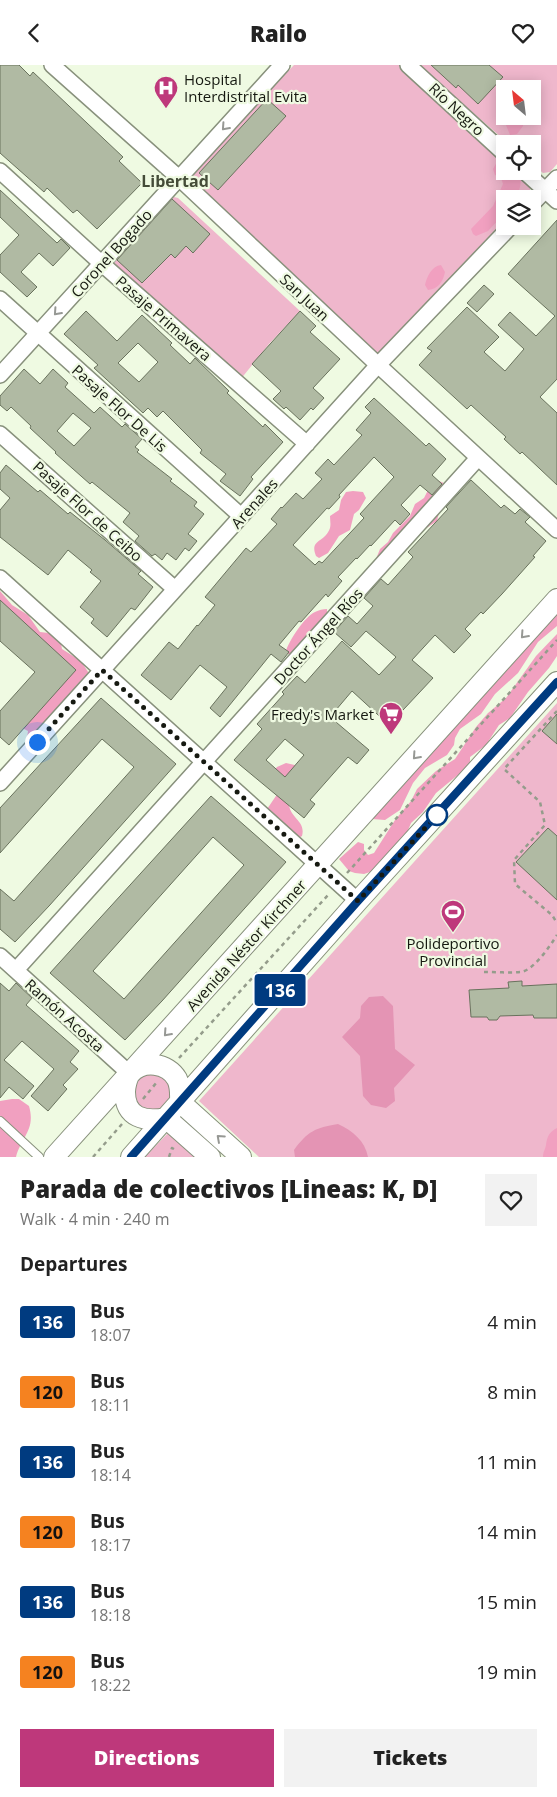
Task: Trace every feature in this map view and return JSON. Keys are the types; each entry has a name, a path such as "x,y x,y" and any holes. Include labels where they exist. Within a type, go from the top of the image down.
{"main road":[{"name":"Avenida Néstor Kirchner","path":"54,1157 557,599"},
{"path":"131,1157 358,901 557,682"},
{"path":"166,1118 154,1120 142,1118 131,1112 125,1099 125,1087 130,1074 143,1066 156,1064 168,1069 177,1079 181,1089 180,1102"},
{"path":"180,1102 240,1157"},
{"path":"166,1118 210,1157"}],"street":[{"name":"San Juan","path":"52,65 179,178 557,530"},
{"name":"Coronel Bogado","path":"0,375 282,65"},
{"name":"Río Negro","path":"408,65 496,146"},
{"name":"Pasaje Primavera","path":"0,171 101,263 307,444"},
{"path":"541,195 557,178"},
{"path":"533,180 557,201"},
{"name":"Arenales","path":"0,783 5,766 102,670 378,365 502,235"},
{"name":"Pasaje Flor De Lis","path":"0,299 241,517"},
{"name":"Pasaje Flor de Ceibo","path":"0,433 175,589"},
{"name":"Doctor Ángel Ríos","path":"16,970 478,458"},
{"path":"0,578 358,901"},
{"name":"Ramón Acosta","path":"1,958 130,1074"}],"lane":[{"path":"0,1121 39,1157"}],"path":[{"path":"182,1055 557,640"},
{"path":"557,711 504,769 540,802 545,825 514,860 515,884 552,915 557,923"},
{"path":"484,972 522,972 547,951 557,935"},
{"path":"169,1157 172,1148"}],"shaded area":[{"path":"294,65 400,65 496,154 496,180 524,180 530,186 530,190 496,190 496,229 382,355 375,357 184,181"},
{"path":"418,65 557,65 557,164 550,172 543,173 541,171 541,135 499,135"},
{"path":"506,125 523,125 517,134 510,135"},
{"path":"496,164 496,176 495,175 493,169"},
{"path":"502,180 520,180 521,182 519,190 500,190 503,184"},
{"path":"174,197 178,198 300,311 269,344 240,380 112,265"},
{"path":"496,199 496,223 488,231 476,236 471,229 493,206"},
{"path":"441,265 445,272 443,279 437,287 428,290 425,285 429,275 435,267"},
{"path":"439,481 446,484 437,521 376,562 380,549 410,516 415,504 424,498 430,486"},
{"path":"346,492 363,492 366,498 359,510 354,514 350,530 339,536 328,553 319,558 314,551 315,547 328,533 330,516 339,510 341,500"},
{"path":"0,591 12,605 28,615 40,632 52,634 58,638 62,649 81,661 90,675 60,709 57,708 51,718 47,718 49,722 34,740 27,738 28,731 20,727 51,690 0,613"},
{"path":"557,603 557,626 538,642 518,673 495,694 481,714 460,729 455,738 454,745 447,755 425,768 413,783 400,810 385,820 372,819"},
{"path":"327,609 327,617 295,654 287,654 286,651 290,641 307,618 316,611"},
{"path":"557,634 557,656 510,718 499,725 486,745 470,757 470,765 436,793 423,812 411,823 404,840 373,871 364,874 349,871 339,859 358,842 364,844 364,850 368,855 374,853 395,820 411,801 417,789 436,771 455,759 476,727 488,713 506,698 536,656"},
{"name":"Polideportivo Provincial","path":"557,703 557,1157 259,1157 199,1101"},
{"path":"286,763 299,766 289,805 292,814 300,823 303,831 302,836 297,839 265,812 278,793 273,772 277,767"},
{"path":"383,996 393,1006 395,1049 415,1065 394,1088 395,1101 386,1108 371,1105 363,1096 360,1056 342,1037 360,1018 361,1006 369,997"},
{"path":"156,1070 167,1081 171,1089 170,1098 164,1112 135,1108 131,1084 135,1076"},
{"path":"19,1099 29,1106 31,1121 16,1157 0,1157 0,1101"},
{"path":"338,1124 358,1137 368,1157 295,1157 294,1150 308,1134 323,1127"},
{"path":"557,1128 557,1157 543,1157 548,1137"},
{"path":"168,1133 195,1157 145,1157"}],"building":[{"path":"0,65 19,65 30,76 33,72 123,157 119,161 142,183 97,229 77,210 73,213 47,188 44,192 0,153"},
{"path":"431,65 489,65 503,77 500,80 496,80 496,85 478,104 458,85 456,88"},
{"path":"267,99 286,116 218,190 199,173"},
{"path":"0,190 57,243 61,239 70,248 53,266 39,253 21,272 37,287 27,297 0,272 0,255 19,235 0,217"},
{"path":"172,199 210,234 193,253 186,246 175,258 171,254 142,283 117,260"},
{"path":"557,220 557,379 540,397 557,413 557,485 522,452 520,454 504,439 506,437 471,405 467,409 419,365 432,351 427,348 467,307 499,337 484,352 505,371 524,349 498,325 510,312 536,336 555,316 508,274"},
{"path":"484,285 494,294 477,312 467,303"},
{"path":"86,311 117,341 142,315 172,343 170,345 190,364 195,358 229,391 227,393 263,427 265,424 283,442 251,477 253,479 240,496 220,481 226,474 200,453 202,450 163,411 157,417 148,408 143,413 94,368 98,365 64,334","holes":["138,343 158,362 139,382 118,363"]},
{"path":"300,311 316,326 310,332 340,359 313,388 324,398 300,420 286,407 284,409 273,399 281,391 252,364"},
{"path":"24,369 40,384 53,369 68,383 65,387 94,413 100,407 122,427 125,424 142,439 135,447 139,450 137,452 172,479 170,481 197,502 194,506 204,514 188,534 197,541 189,551 185,548 176,560 167,553 162,560 155,554 152,556 135,541 139,536 123,522 130,513 92,482 90,484 55,453 11,407 7,411 0,405 0,396","holes":["73,413 91,428 74,446 57,431"]},
{"path":"374,398 426,446 429,443 446,459 432,475 442,484 432,495 420,485 401,505 410,514 400,525 395,520 338,577 342,581 328,597 326,594 301,622 299,621 279,645 289,652 281,662 271,654 220,717 210,708 227,687 200,665 171,700 141,675 169,642 178,649 198,626 215,605 205,597 246,548 251,552 277,524 271,519 281,507 296,493 303,499 322,479 315,473 328,459 334,465 362,435 356,430 371,413 365,407","holes":["374,457 394,477 360,514 364,518 322,563 319,561 315,565 293,545 327,508 329,509 340,497 339,495"]},
{"path":"6,465 38,492 40,490 68,514 70,512 105,540 141,571 138,574 153,587 135,610 131,608 107,637 91,623 94,619 80,607 101,581 90,572 92,570 68,550 48,575 0,537 0,510 10,498 0,489 0,473"},
{"path":"471,480 501,508 504,505 515,514 520,509 530,517 525,522 546,541 533,556 535,557 502,594 465,629 471,635 454,653 435,635 412,660 433,678 389,725 352,691 330,717 369,750 357,764 348,757 310,800 315,804 304,818 234,760 262,729 257,724 284,694 282,692 297,676 305,683 342,641 379,675 396,657 366,631 351,647 334,632 348,616 357,624 373,606 364,598 381,579 388,585 413,557 408,552 448,509 446,507","holes":["285,739 304,755 285,777 266,760"]},
{"path":"0,600 76,670 9,745 0,737 0,711 35,672 0,641"},
{"path":"101,698 176,764 15,942 0,929 0,889 14,901 134,767 102,739 0,853 0,808"},
{"path":"557,714 557,744 542,731"},
{"path":"211,796 286,862 125,1040 50,973","holes":["213,837 244,865 124,999 93,971"]},
{"path":"548,828 557,836 557,900 516,862"},
{"path":"522,981 522,986 557,984 557,1018 534,1018 533,1015 500,1016 497,1020 489,1020 487,1017 471,1017 469,990 509,988 508,982"},
{"path":"0,983 9,991 16,983 32,998 26,1005 79,1051 70,1062 78,1069 63,1085 67,1089 48,1111 31,1096 54,1069 22,1041 4,1060 34,1086 23,1099 9,1087 0,1098"}],"bus line":[{"name":"136","path":"131,1157 358,901 557,682"}],"place":[{"name":"Hospital Interdistrital Evita","path":"166,109"},
{"name":"Fredy's Market","path":"391,735"},
{"name":"Polideportivo Provincial","path":"453,933"}],"district":[{"name":"Libertad","path":"175,181"}],"route":[{"path":"37,742 102,670 358,901 437,815"}]}
